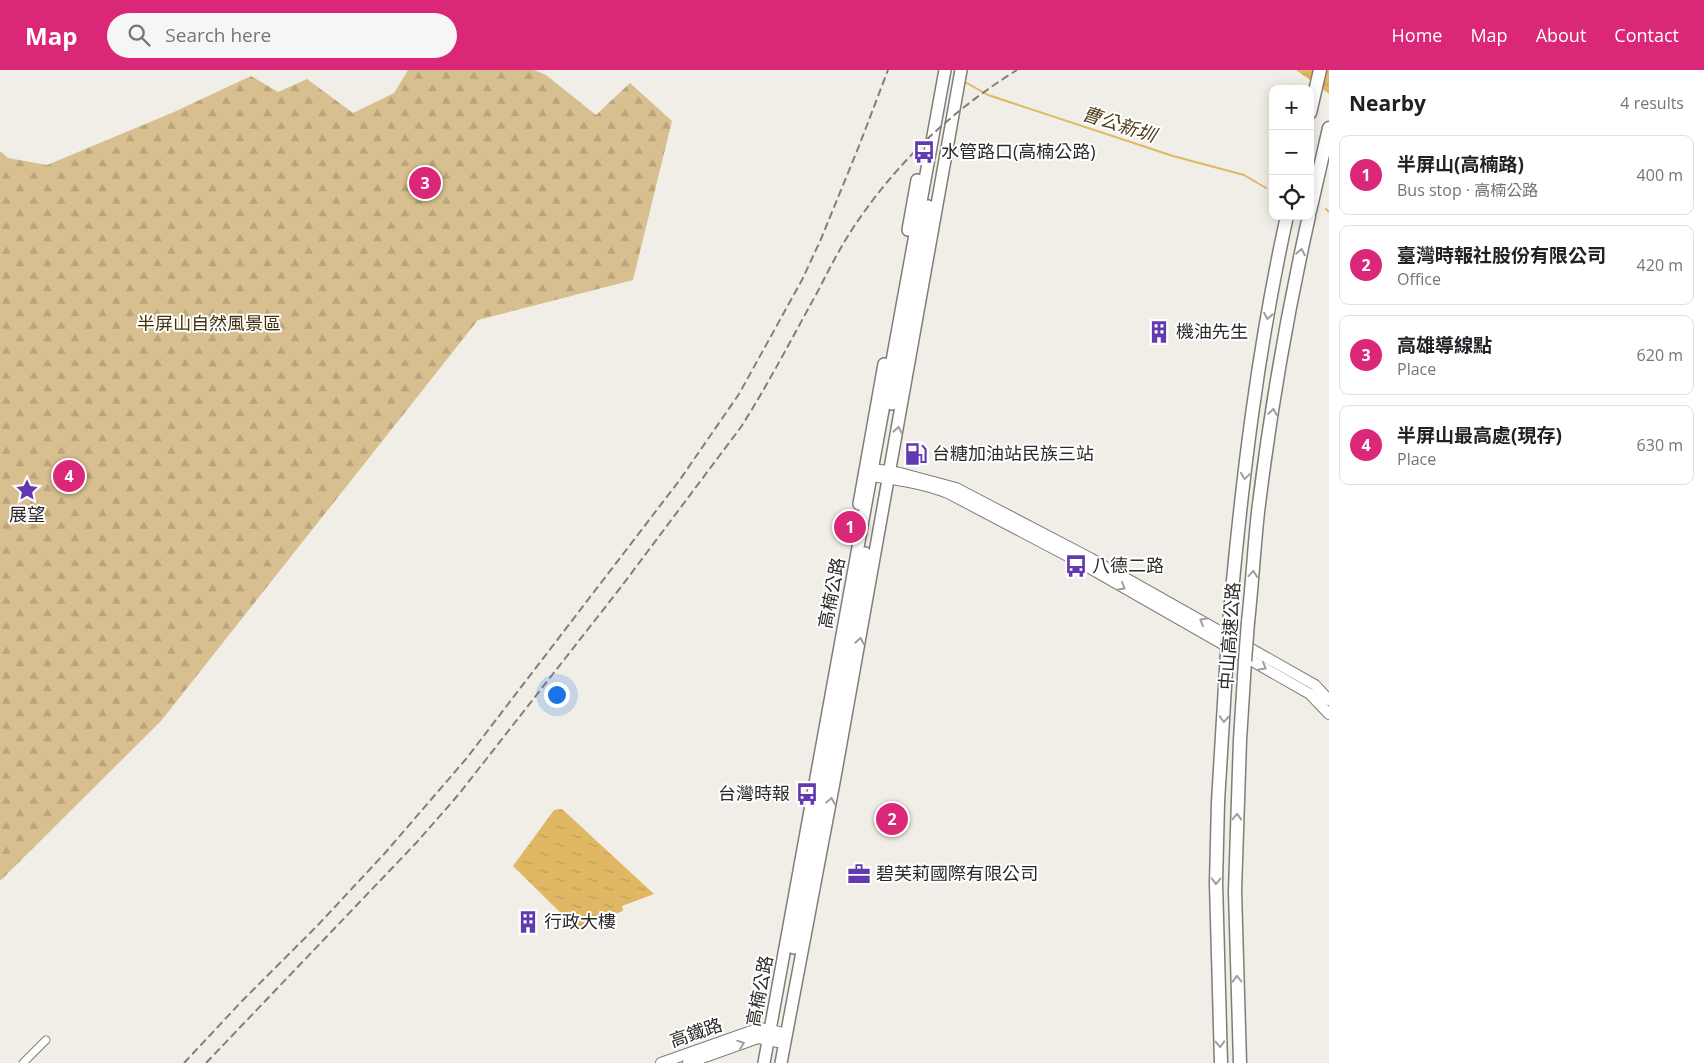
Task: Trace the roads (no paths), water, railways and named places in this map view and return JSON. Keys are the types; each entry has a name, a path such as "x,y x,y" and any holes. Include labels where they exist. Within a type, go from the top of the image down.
{"highway":[{"path":"1314,96 1320,70"},
{"path":"1314,194 1329,128"},
{"name":"中山高速公路","path":"1221,1063 1216,883 1218,802 1230,613 1239,512 1264,342 1286,220"},
{"name":"中山高速公路","path":"1240,1063 1235,891 1240,740 1248,622 1258,512 1272,415 1308,220"}],"main road":[{"name":"高楠公路","path":"877,473 938,70"},
{"name":"高楠公路","path":"877,473 912,246 945,70"},
{"name":"高楠公路","path":"877,473 909,320 953,70"},
{"name":"高楠公路","path":"764,1063 772,1036 877,473 961,70"},
{"name":"高楠公路","path":"758,1063 772,1036"},
{"name":"高楠公路","path":"772,1036 774,1063"},
{"name":"高楠公路","path":"772,1036 781,1063"}],"street":[{"path":"877,473 956,488 1090,558 1315,685 1329,700"},
{"path":"877,473 948,493 1030,535 1310,694 1329,714"},
{"name":"高鐵路","path":"661,1063 688,1060 760,1028 772,1036"},
{"path":"23,1063 46,1040"}],"water":[{"path":"1296,70 1329,70 1329,94"},
{"path":"562,809 654,894 622,906 623,911 576,928 513,866 554,810"}],"waterway":[{"name":"曹公新圳","path":"965,82 988,95 1173,156 1244,175 1266,188"},
{"name":"曹公新圳","path":"1326,209 1329,212"}],"railway":[{"path":"184,1063 385,853 466,759 679,481 739,394 802,280 821,239 888,70"},
{"path":"206,1063 417,842 459,794 621,587 741,427 844,243 887,182 906,160 947,121 1017,70"}],"place":[{"name":"水管路口(高楠公路)","path":"924,152"},
{"name":"高雄導線點","path":"425,183"},
{"name":"機油先生","path":"1159,332"},
{"name":"台糖加油站民族三站","path":"916,454"},
{"name":"半屏山最高處(現存)","path":"69,476"},
{"name":"展望","path":"27,490"},
{"name":"半屏山(高楠路)","path":"850,527"},
{"name":"八德二路","path":"1076,566"},
{"name":"台灣時報","path":"807,794"},
{"name":"臺灣時報社股份有限公司","path":"892,819"},
{"name":"碧芙莉國際有限公司","path":"859,874"},
{"name":"行政大樓","path":"528,922"}],"park label":[{"name":"半屏山自然風景區","path":"209,324"}]}
